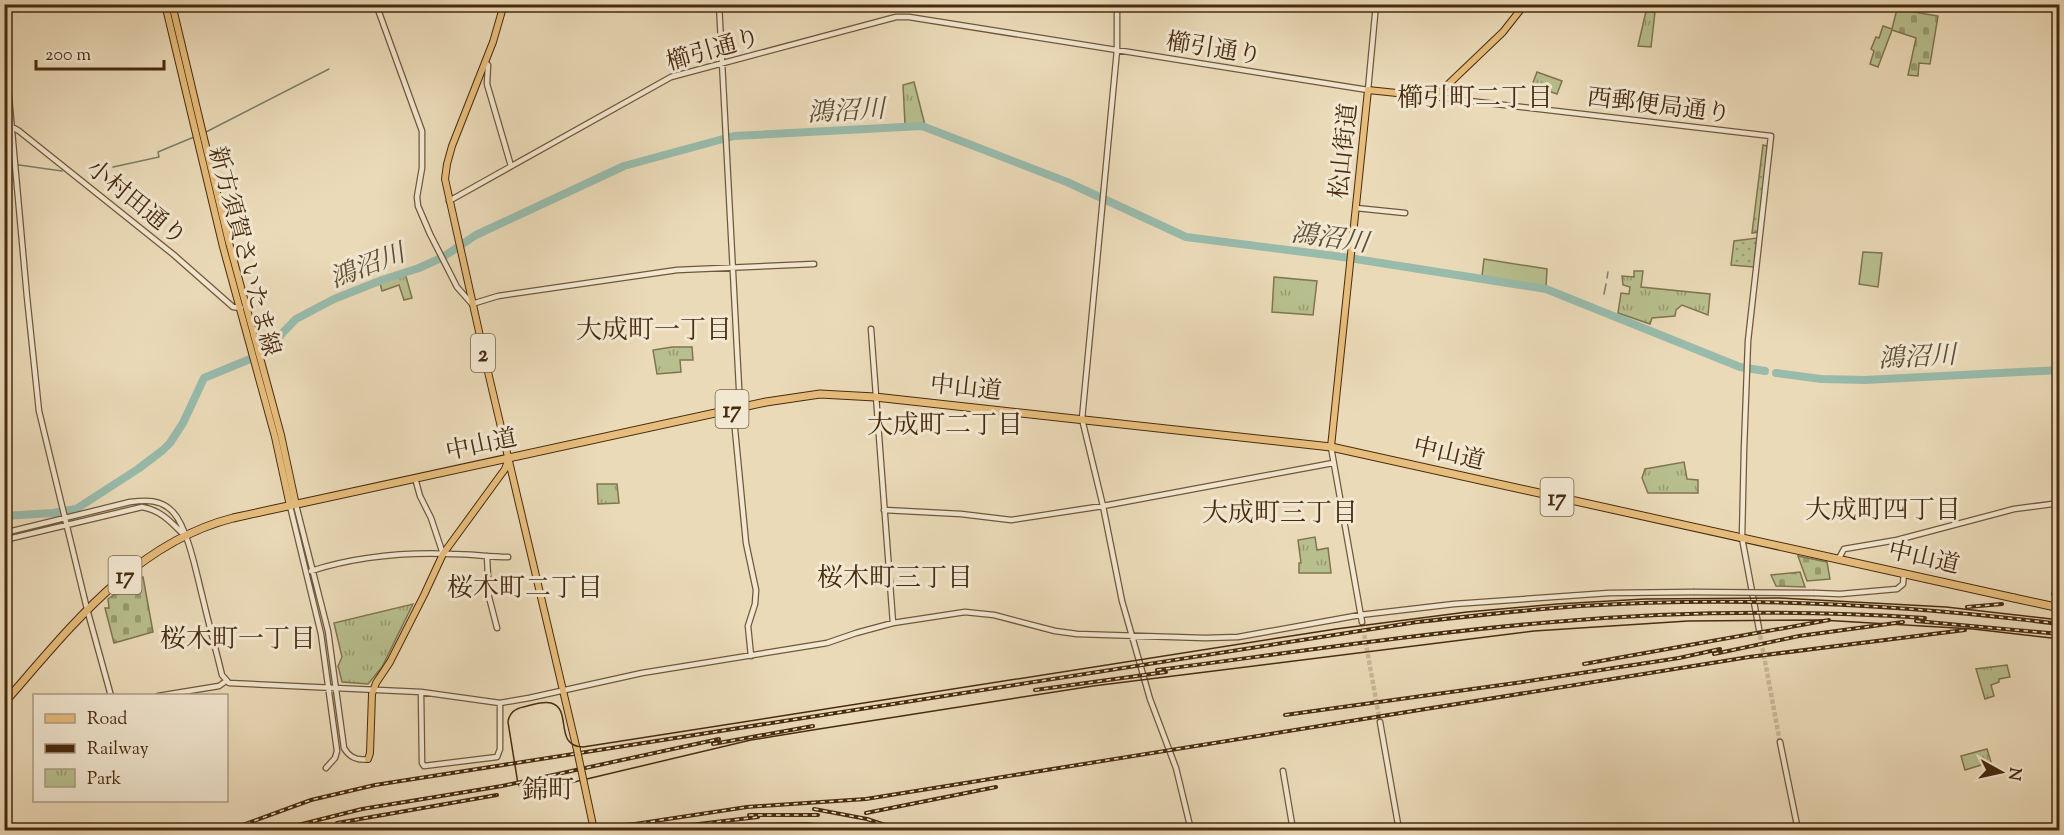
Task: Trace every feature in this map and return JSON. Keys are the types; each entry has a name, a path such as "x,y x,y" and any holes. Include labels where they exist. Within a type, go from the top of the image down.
{"highway":[{"name":"中山道","path":"4,703 87,609 119,579 185,536 222,520 806,395 875,396 1331,447 2060,608"}],"main road":[{"name":"新方須賀さいたま線","path":"165,4 258,359 293,505"},
{"name":"新方須賀さいたま線","path":"172,4 243,307"},
{"name":"2","path":"504,4 447,164 445,179 594,831"},
{"path":"1435,97 1503,32 1525,4"},
{"name":"松山街道","path":"1331,447 1368,90 1435,97"},
{"path":"368,759 373,692 443,554 506,469 509,458"}],"street":[{"path":"376,4 423,131 418,206 457,286 472,304 498,296 676,270 814,264"},
{"path":"719,4 733,267 737,408 746,536 756,590 755,604 748,626 751,657"},
{"path":"1117,4 1117,50 1082,419 1131,636 1150,699 1176,768 1191,831"},
{"path":"1368,90 1376,4"},
{"name":"櫛引通り","path":"449,201 671,77 902,16 1368,90"},
{"path":"4,42 39,411 87,609 110,694"},
{"path":"484,62 488,65 487,84 512,166"},
{"name":"西郵便局通り","path":"1435,97 1771,136 1749,325 1742,538"},
{"name":"小村田通り","path":"4,122 174,255 233,307 243,307"},
{"path":"1356,208 1405,213"},
{"path":"871,330 893,623"},
{"path":"2056,369 2060,394"},
{"path":"1331,447 1362,622"},
{"path":"884,510 961,514 1011,520 1103,506 1333,463"},
{"path":"416,478 420,496 431,518 443,554"},
{"path":"4,533 64,513 130,501 146,500 162,504 179,520 185,536 222,675 226,681 233,684 336,687 373,692 421,692 500,703 642,673 827,644 893,623 972,612 994,615 1055,631 1096,636 1205,639 1237,637 1360,615 1524,598 1609,593 1840,594 1897,589 1903,584 1904,573"},
{"path":"1839,558 1844,549 1897,540 2014,509 2060,503"},
{"path":"293,505 328,631 345,751 360,760 368,759"},
{"path":"293,505 321,634 338,751 326,768"},
{"path":"4,540 142,507 152,508 162,514 185,536"},
{"path":"1742,538 1759,629"},
{"path":"306,573 355,559 375,556 443,554 507,556"},
{"path":"487,556 489,597 497,628"},
{"path":"170,694 219,686 226,681"},
{"path":"421,692 422,763 424,766 497,757 500,749 500,703"},
{"path":"1380,722 1399,831"},
{"path":"1780,742 1798,831"},
{"path":"1283,771 1293,831"}],"green space":[{"path":"1897,9 1938,16 1930,64 1919,63 1918,76 1908,75 1916,38 1892,30 1878,67 1870,64 1874,51 1871,49 1876,37 1879,38 1883,26 1892,29"},
{"path":"1646,11 1655,12 1651,47 1638,46"},
{"path":"1537,72 1562,81 1557,94 1532,85"},
{"path":"914,82 925,125 905,124 903,85"},
{"path":"1763,145 1768,146 1758,232 1752,233"},
{"path":"1757,238 1754,267 1731,265 1734,241"},
{"path":"1863,252 1882,253 1878,287 1859,284"},
{"path":"1484,259 1547,269 1546,287 1482,276"},
{"path":"1634,271 1643,271 1641,287 1710,294 1708,315 1682,305 1676,310 1675,316 1652,318 1650,324 1618,313 1621,293 1629,294 1630,287 1623,285 1622,276 1634,277"},
{"path":"405,273 412,298 404,300 399,285 382,291 380,283"},
{"path":"1274,277 1317,281 1313,315 1272,312"},
{"path":"692,347 693,360 680,360 681,372 657,374 653,350"},
{"path":"1684,462 1687,479 1698,480 1698,493 1648,493 1642,478 1645,469"},
{"path":"597,484 617,484 619,503 598,504"},
{"path":"1315,537 1317,550 1328,548 1331,573 1299,573 1299,563 1301,563 1298,540"},
{"path":"1798,556 1827,562 1830,579 1807,581"},
{"path":"1800,572 1805,587 1776,586 1771,575"},
{"path":"143,577 153,632 114,643 105,608 109,608 108,599 134,580"},
{"path":"413,604 382,667 368,684 342,682 338,666 342,657 334,623"},
{"path":"2007,665 2010,677 1999,679 1999,682 1991,685 1994,696 1985,699 1976,669"},
{"path":"1987,749 1991,762 1965,770 1961,756"}],"waterway":[{"path":"204,133 329,69"},
{"name":"鴻沼川","path":"4,516 76,509 138,469 170,443 183,423 204,378 255,357 270,346 296,319 334,299 443,257 476,235 624,166 734,136 922,126 1067,182 1186,237 1343,257 1546,289 1740,367 1765,371"},
{"path":"113,167 159,157 158,152 194,137"},
{"path":"4,166 19,165 62,171"},
{"path":"1607,278 1608,272"},
{"path":"1604,294 1606,284"},
{"name":"鴻沼川","path":"1776,373 1821,379 1865,380 2060,370"}],"tunnel":[{"path":"1362,622 1380,722"},
{"path":"1759,629 1780,742"}],"tram line":[{"path":"2060,620 1946,607 1780,598 1645,599 1557,604 1467,612 1336,629 583,747 568,741 561,712 551,703 544,702 517,709 511,714 508,722 518,784 523,790 532,792 751,740 819,729 1093,686 1534,631 1688,621 1821,620 1973,629 2060,639"}],"railway":[{"path":"2053,594 2060,592"},
{"path":"229,830 311,800 375,785 1417,622 1580,606 1760,602 1940,611 2060,624"},
{"path":"1967,607 2002,604"},
{"path":"1157,670 1454,632 1600,618 1739,613 1925,618"},
{"path":"1584,664 1829,620"},
{"path":"1916,621 2060,634"},
{"path":"1714,654 1799,636 1903,622"},
{"path":"561,830 635,824 747,807 866,799 1749,657 1965,630"},
{"path":"1285,715 1523,682 1679,658 1720,649"},
{"path":"1035,690 1166,672"},
{"path":"713,744 813,726"},
{"path":"278,830 362,809 502,786 719,739"},
{"path":"866,813 996,787"},
{"path":"337,823 497,795"},
{"path":"814,809 867,819 900,830"},
{"path":"749,815 818,815"},
{"path":"690,825 758,817"},
{"path":"746,825 806,824 858,830"},
{"path":"524,830 569,827"},
{"path":"716,830 755,828"}],"district":[{"name":"櫛引町二丁目","path":"1475,97"},
{"name":"大成町一丁目","path":"654,329"},
{"name":"大成町二丁目","path":"945,424"},
{"name":"大成町四丁目","path":"1883,509"},
{"name":"大成町三丁目","path":"1280,512"},
{"name":"桜木町三丁目","path":"895,577"},
{"name":"桜木町二丁目","path":"525,587"},
{"name":"桜木町一丁目","path":"238,638"},
{"name":"錦町","path":"548,789"}]}
